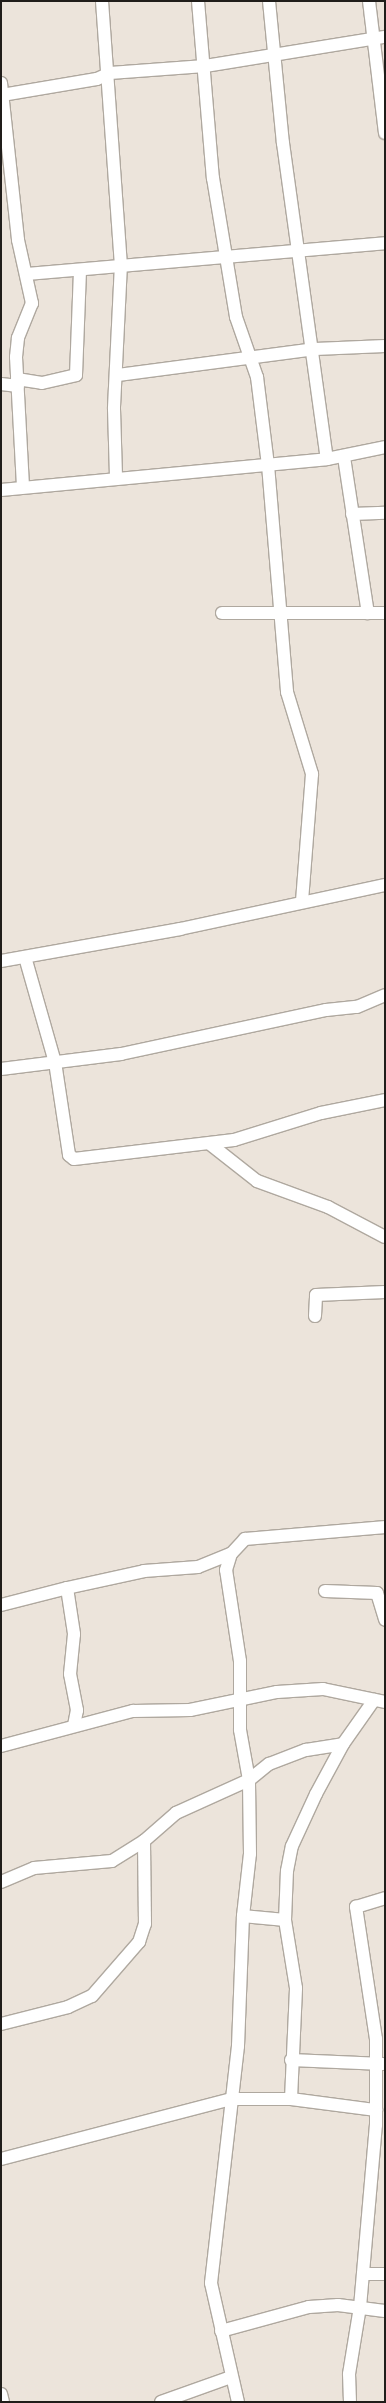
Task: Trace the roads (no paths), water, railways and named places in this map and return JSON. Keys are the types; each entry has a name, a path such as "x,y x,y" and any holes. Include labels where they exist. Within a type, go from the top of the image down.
{"street":[{"path":"102,1 110,73 121,264 118,375 114,418 116,476"},
{"path":"198,1 213,178 225,258 236,317 248,356 257,377 268,465 289,707 312,774 302,901"},
{"path":"269,1 276,56 283,143 315,349 327,459"},
{"path":"369,1 380,38 385,133"},
{"path":"23,486 17,383 18,338 32,303 18,240 2,88 98,79 110,73 205,66 380,38"},
{"path":"27,274 80,271 121,264 225,258 385,243"},
{"path":"1,384 42,383 76,375 80,271"},
{"path":"118,375 248,356 315,349 385,346"},
{"path":"1,490 116,476 327,459 385,447"},
{"path":"344,457 368,613"},
{"path":"352,514 385,513"},
{"path":"222,614 280,611 385,613"},
{"path":"1,961 385,885"},
{"path":"24,957 55,1062 70,1155 74,1159 210,1144 250,1136 329,1111 385,1100"},
{"path":"1,1069 124,1054 326,1010 357,1007 385,995"},
{"path":"210,1144 257,1181 328,1207 385,1237"},
{"path":"315,1316 316,1296 385,1292"},
{"path":"1,1605 144,1571 198,1567 231,1554 246,1539 385,1526"},
{"path":"231,1554 226,1570 242,1697 240,1730 249,1780 250,1854 243,1916 232,2099 210,2269 221,2331 238,2402"},
{"path":"67,1588 74,1634 70,1674 77,1710 74,1726"},
{"path":"325,1590 377,1593 385,1620"},
{"path":"1,1746 133,1711 190,1710 242,1697 324,1689 379,1701 343,1744 292,1846 286,1871 285,1920 296,1988 291,2060 291,2099"},
{"path":"1,1882 34,1868 112,1861 144,1841 176,1812 249,1780 269,1764 293,1754 343,1744"},
{"path":"1,2024 68,2007 92,1996 139,1942 145,1924 144,1841"},
{"path":"350,2402 349,2374 360,2307 380,2064 356,1907 385,1898"},
{"path":"243,1916 285,1920"},
{"path":"291,2060 380,2064"},
{"path":"1,2160 232,2099 291,2099 376,2110"},
{"path":"362,2274 385,2274"},
{"path":"221,2331 293,2310 360,2307 385,2311"},
{"path":"161,2402 231,2377"},
{"path":"1,2394 3,2402"}]}
